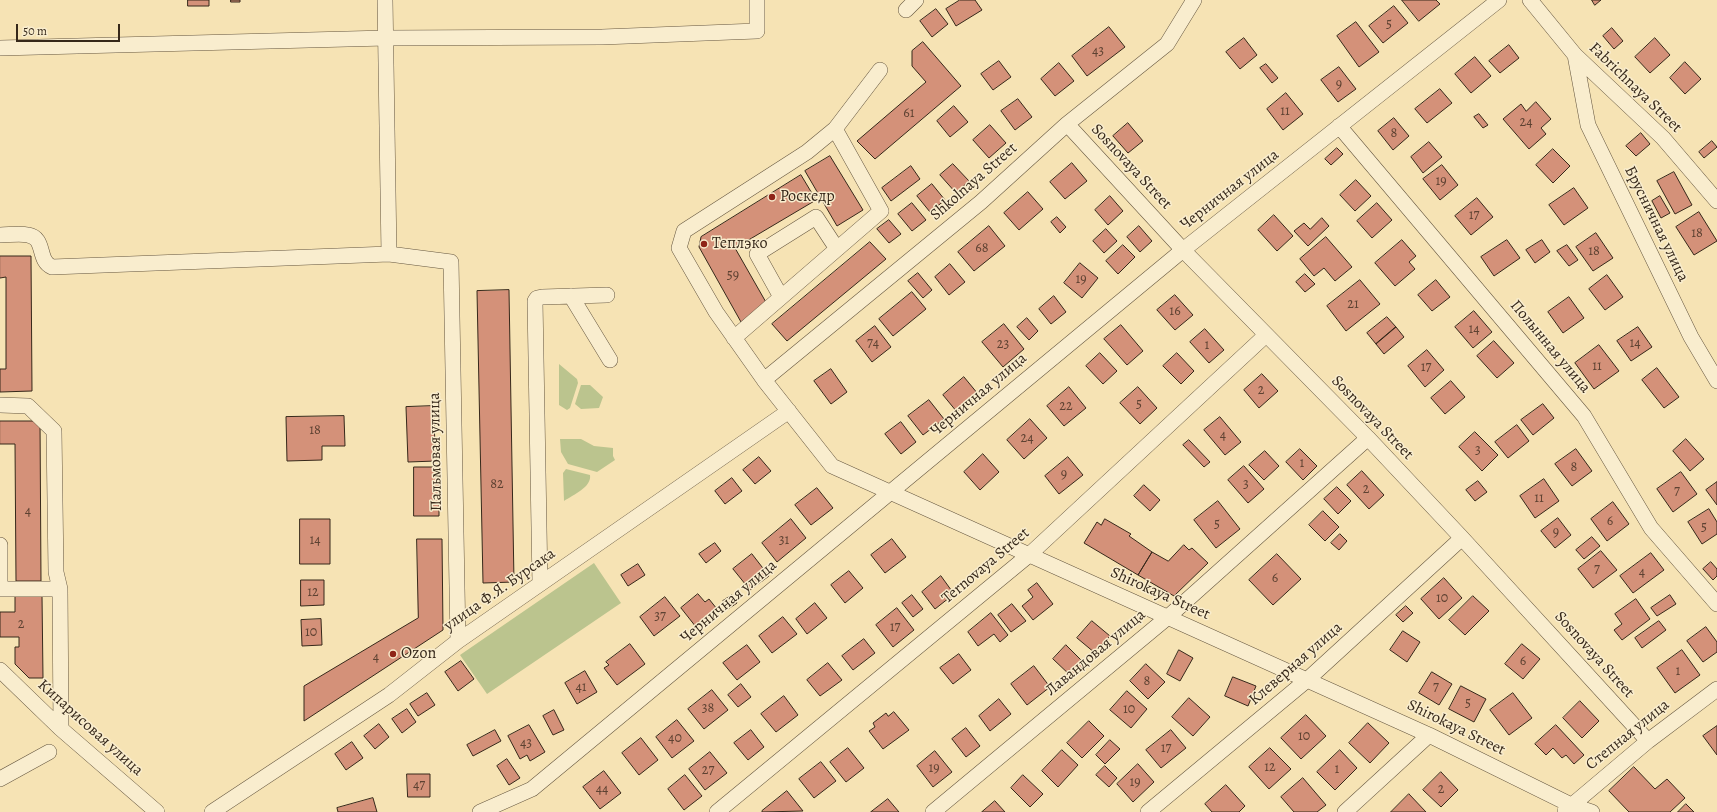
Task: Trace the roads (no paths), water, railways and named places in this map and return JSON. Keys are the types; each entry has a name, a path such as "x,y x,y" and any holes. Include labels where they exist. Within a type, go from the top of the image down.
{"street":[{"path":"0,235 28,235 37,238 42,249 46,265 52,267 389,254 385,0"},
{"path":"0,48 386,38 602,37 757,32 757,0"},
{"name":"Shkolnaya Street","path":"764,380 981,202 1067,124 1167,44 1194,0"},
{"name":"Черничная улица","path":"480,812 532,789 888,492 1183,250 1499,0"},
{"name":"Fabrichnaya Street","path":"1533,1 1575,56 1664,138 1717,201"},
{"name":"Брусничная улица","path":"1575,56 1588,125 1691,337 1717,381"},
{"name":"Shirokaya Street","path":"880,70 835,130 807,152 684,231 679,248 716,312 734,338 764,380 832,466 1429,735 1568,808 1592,812"},
{"name":"Sosnovaya Street","path":"1067,124 1183,250 1368,438 1648,741"},
{"name":"Полынная улица","path":"1339,126 1584,416 1651,528 1717,604"},
{"path":"734,338 881,211 835,130"},
{"path":"781,297 757,254 816,217 837,249"},
{"name":"Пальмовая улица","path":"389,254 450,262 458,641"},
{"path":"571,296 610,360"},
{"path":"540,584 535,301 537,298 542,297 607,296"},
{"name":"Ternovaya Street","path":"717,812 1029,555 1266,335"},
{"path":"0,405 28,406 54,432 56,572 60,589 61,729"},
{"name":"улица Ф.Я. Бурсака","path":"212,812 389,694 458,641 789,411"},
{"name":"Лавандовая улица","path":"933,812 1168,617 1368,438"},
{"name":"Клеверная улица","path":"1148,812 1307,680 1462,538"},
{"path":"0,545 0,589 60,589"},
{"name":"Кипарисовая улица","path":"0,670 61,729 157,812"},
{"name":"Степная улица","path":"1568,808 1648,741 1717,689"},
{"path":"1345,812 1429,735"},
{"path":"0,779 49,752"}],"place":[{"name":"Роскедр","path":"772,197"},
{"name":"Теплэко","path":"704,244"},
{"name":"Ozon","path":"393,654"}]}
